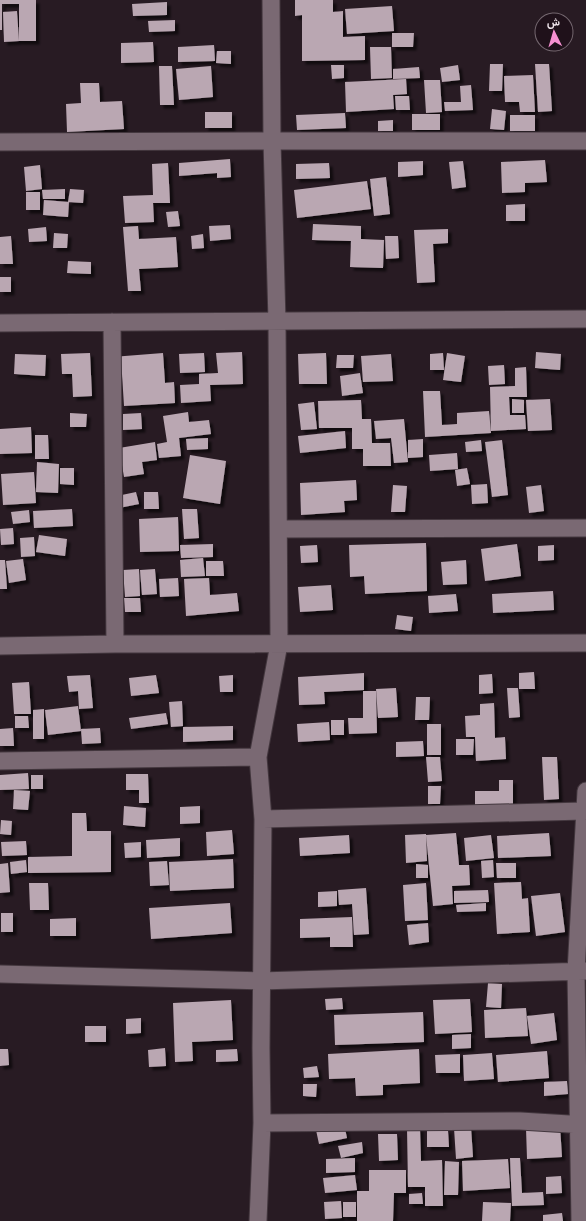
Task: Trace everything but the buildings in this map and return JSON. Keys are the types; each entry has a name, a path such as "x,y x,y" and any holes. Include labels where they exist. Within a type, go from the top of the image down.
{"street":[{"path":"258,1221 262,1123 261,981 263,819 258,757 279,644 277,321 272,141 271,0"},
{"path":"0,142 586,141"},
{"path":"0,323 586,319"},
{"path":"112,322 115,644"},
{"path":"279,529 586,528"},
{"path":"0,646 115,644 586,643"},
{"path":"0,761 258,757"},
{"path":"580,1221 582,1125 581,972 584,811 586,791"},
{"path":"263,819 584,811"},
{"path":"0,974 261,981 581,972"},
{"path":"262,1123 520,1121 582,1125"}]}
